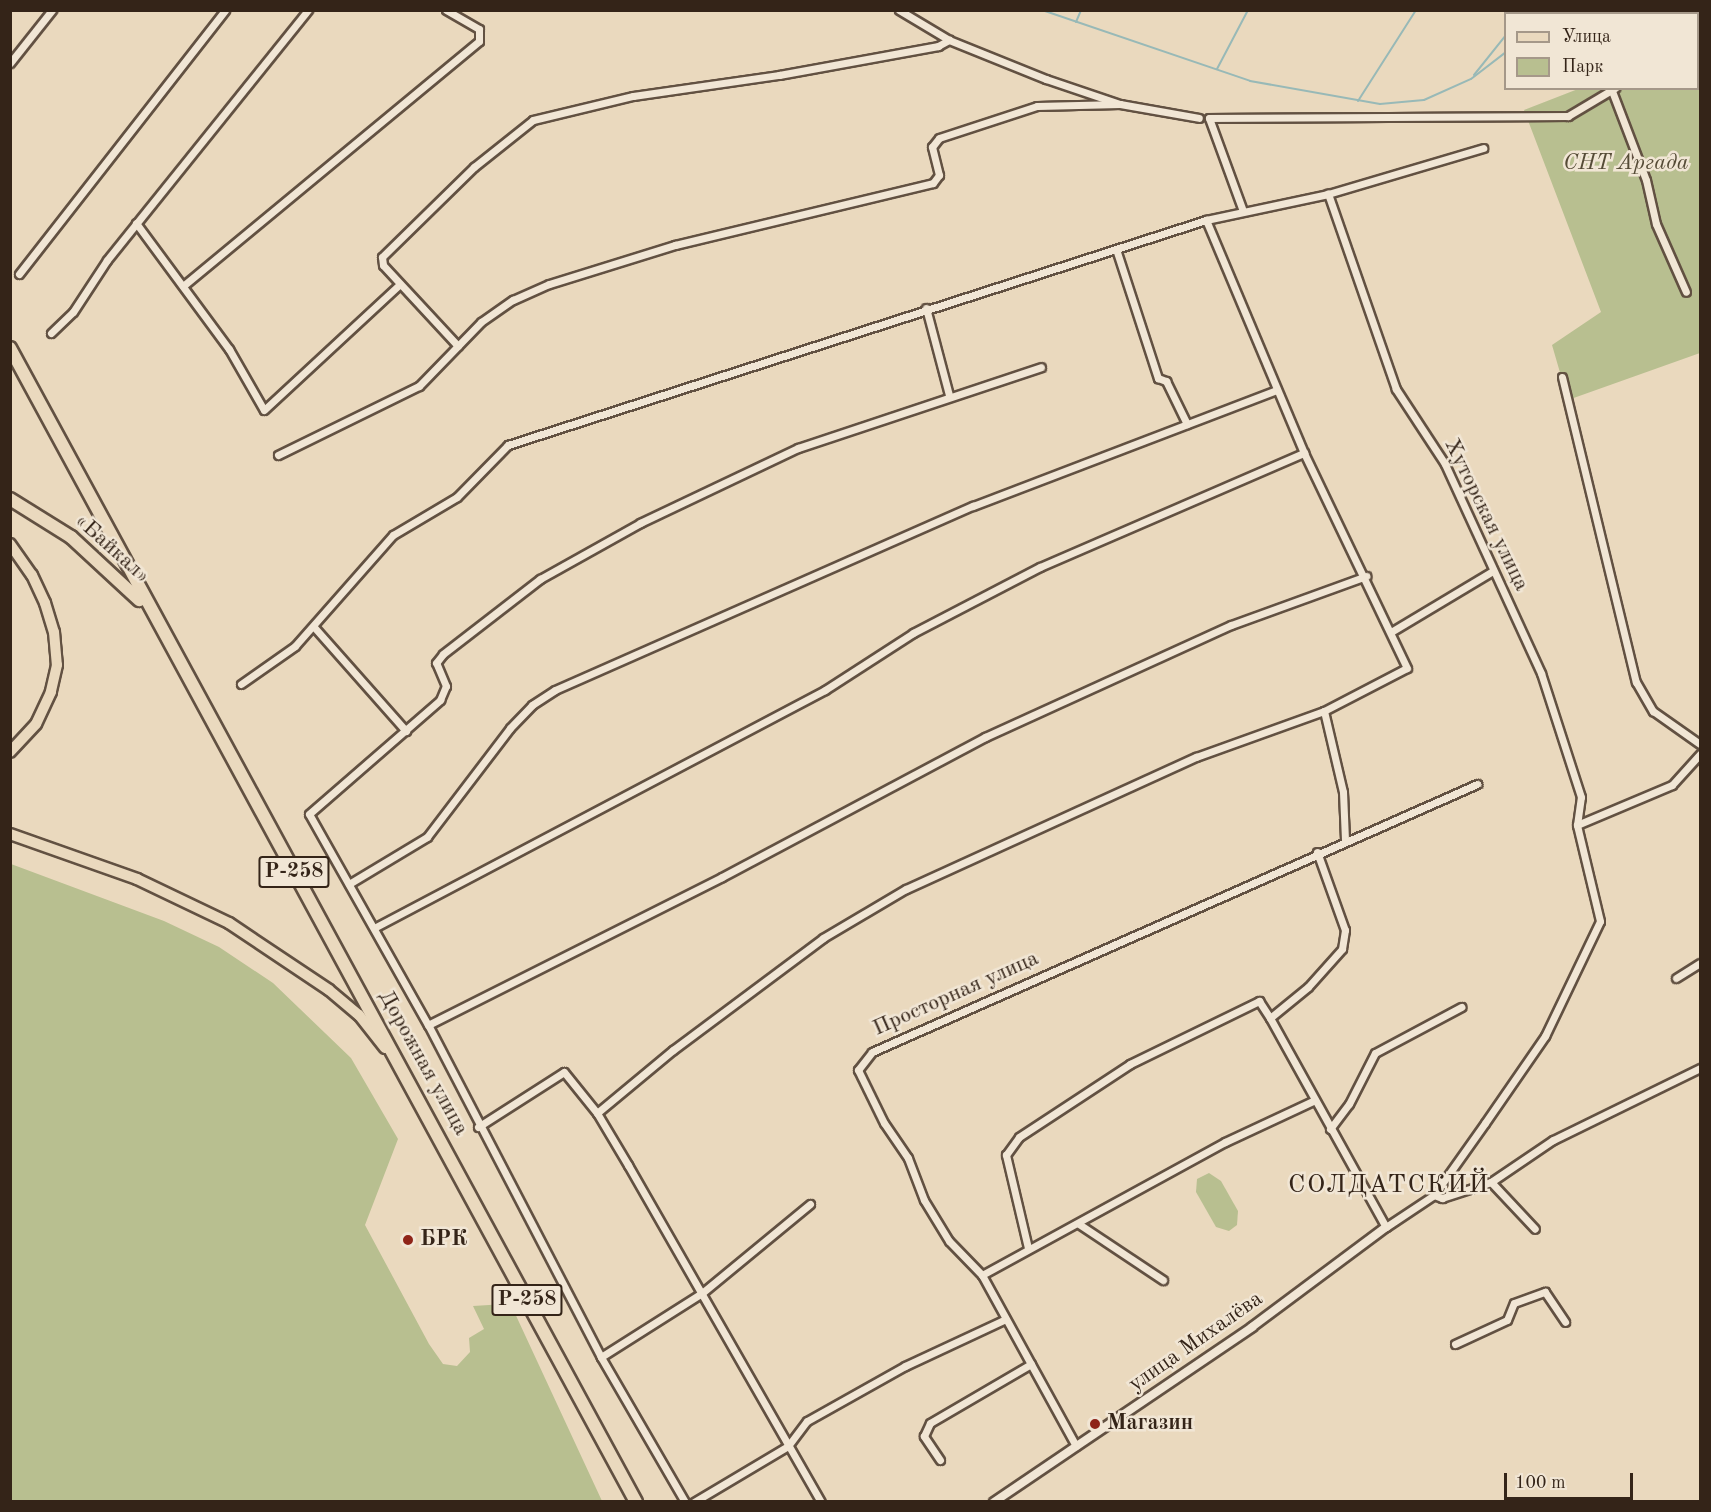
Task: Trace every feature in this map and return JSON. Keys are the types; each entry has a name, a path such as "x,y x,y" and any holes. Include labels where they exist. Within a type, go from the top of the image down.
{"highway":[{"path":"10,348 170,646"},
{"name":"«Байкал»","path":"10,499 71,537 130,588 170,646"},
{"name":"Дорожная улица","path":"170,646 419,1098 636,1502"}],"main road":[{"path":"10,544 32,575 45,603 54,632 57,664 51,692 36,724 10,752"},
{"path":"10,834 137,879 229,922 292,962 359,1015 419,1098"}],"street":[{"path":"10,63 52,10"},
{"path":"19,274 225,10"},
{"path":"51,333 73,312 136,223 308,10"},
{"path":"183,286 479,40 479,29 446,10"},
{"path":"899,10 949,40 1046,79 1120,104 1199,118"},
{"path":"458,346 383,265 382,257 496,148 533,120 633,96 779,75 938,46 949,40"},
{"path":"1243,211 1209,118 1568,116 1614,90 1646,180 1656,224 1686,292"},
{"path":"278,455 419,386 481,322 513,300 549,284 675,245 933,183 939,175 932,147 939,138 1037,106 1120,104"},
{"path":"241,684 295,646 393,535 457,497 508,445 926,308 1206,220 1328,194 1483,148"},
{"name":"Хуторская улица","path":"1328,194 1396,389 1445,464 1541,673 1581,797 1577,825"},
{"path":"597,1113 672,1050 823,938 906,889 1196,757 1324,711 1407,668 1366,576 1305,453 1206,220"},
{"path":"136,223 229,349 264,410 400,284"},
{"path":"1116,249 1158,378 1166,381 1187,424"},
{"path":"926,308 949,395"},
{"path":"686,1502 601,1357 478,1127 428,1025 309,814 406,731 445,693 446,686 436,663 442,654 540,579 640,523 798,448 949,395 1041,367"},
{"path":"1562,377 1636,682 1653,711 1701,744"},
{"path":"349,884 427,837 510,728 532,705 555,690 973,506 1277,390"},
{"path":"374,928 825,690 913,633 1040,567 1305,453"},
{"path":"1391,632 1493,571"},
{"path":"428,1025 722,877 985,737 1231,626 1366,576"},
{"path":"314,627 406,731"},
{"path":"1324,711 1343,792 1345,840"},
{"path":"1028,1248 1024,1216 1006,1155 1019,1137 1130,1064 1259,1001 1313,1101 1386,1227 1434,1195 1545,1036 1600,921 1577,825 1672,785 1701,754"},
{"name":"Просторная улица","path":"1076,1446 982,1275 944,1233 924,1200 908,1158 884,1123 858,1070 872,1052 1317,852 1477,784"},
{"path":"1270,1018 1308,987 1342,949 1345,930 1317,852"},
{"path":"1676,978 1701,963"},
{"path":"1330,1129 1349,1104 1375,1053 1461,1007"},
{"path":"1434,1195 1442,1198 1491,1182 1553,1140 1701,1068"},
{"path":"478,1127 564,1072 597,1113 821,1502"},
{"path":"982,1275 1028,1248 1079,1224 1225,1142 1313,1101"},
{"path":"1491,1182 1535,1229"},
{"path":"601,1357 702,1293 810,1204"},
{"path":"1079,1224 1163,1280"},
{"name":"улица Михалёва","path":"994,1502 1252,1327 1386,1227"},
{"path":"1455,1344 1507,1320 1514,1304 1545,1292 1565,1323"},
{"path":"694,1502 788,1446 807,1421 905,1366 1006,1319"},
{"path":"940,1460 924,1436 930,1423 1031,1364"}],"green space":[{"name":"СНТ Аргада","path":"1700,39 1700,353 1568,400 1552,345 1601,312 1524,110 1575,90 1699,90"},
{"path":"11,864 164,921 219,947 273,983 351,1058 398,1139 365,1225 429,1344 443,1364 457,1366 470,1352 469,1338 484,1329 473,1306 505,1304 512,1307 602,1501 11,1501"},
{"path":"1209,1173 1221,1181 1238,1211 1237,1225 1229,1231 1216,1227 1196,1192 1197,1179"}],"waterway":[{"path":"1042,10 1250,81 1380,104 1424,100 1471,79 1504,54"},
{"path":"1076,22 1081,10"},
{"path":"1217,69 1248,10"},
{"path":"1358,101 1416,10"},
{"path":"1474,75 1504,38"}],"place":[{"name":"БРК","path":"408,1240"},
{"name":"Магазин","path":"1095,1424"}],"district":[{"name":"СОЛДАТСКИЙ","path":"1389,1186"}]}
